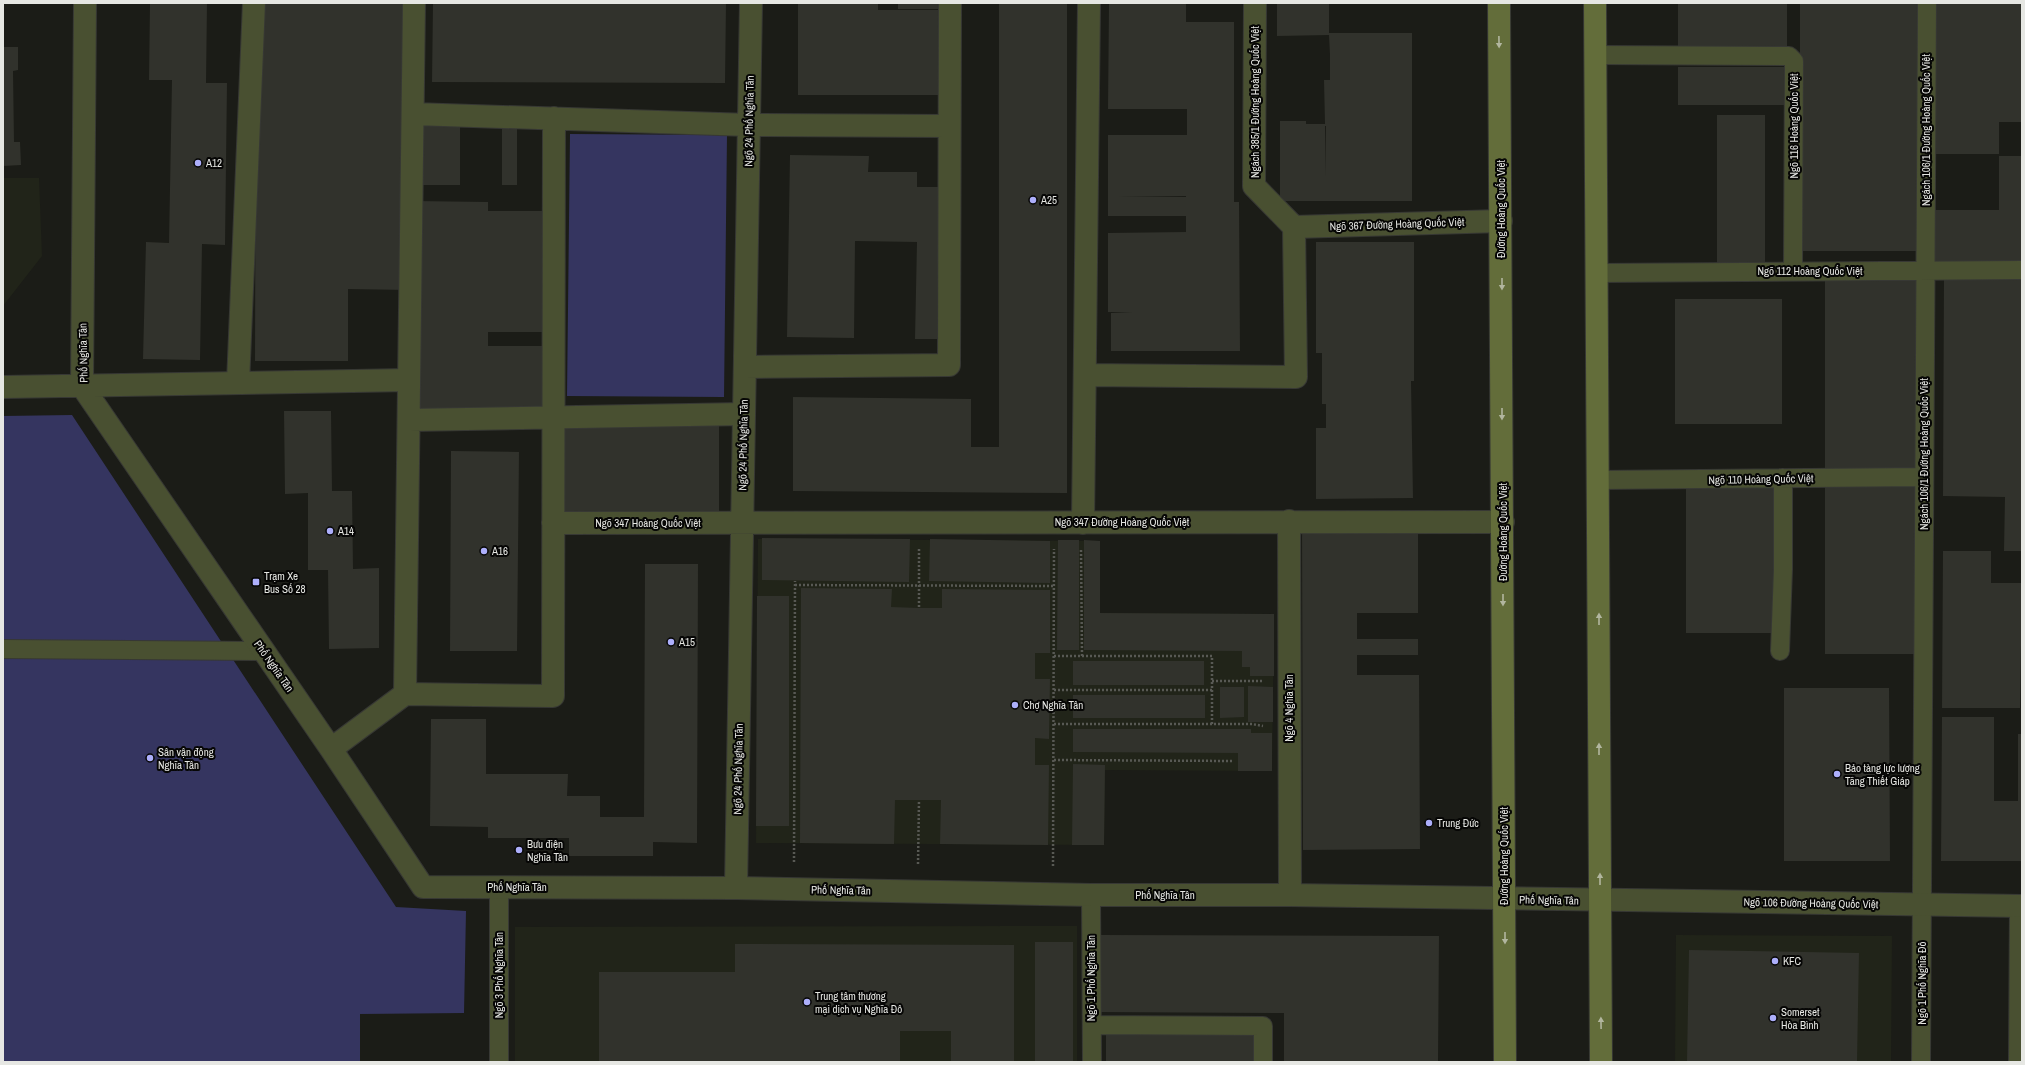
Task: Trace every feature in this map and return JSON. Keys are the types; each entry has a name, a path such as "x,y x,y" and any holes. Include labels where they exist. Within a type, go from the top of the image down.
{"main road":[{"name":"Đường Hoàng Quốc Việt","path":"1499,3 1505,1062"},
{"path":"1595,3 1601,1062"}],"street":[{"name":"Phố Nghĩa Tân","path":"85,3 82,386 331,749 423,887 736,888 1091,895 1290,895 1600,901"},
{"path":"238,383 254,3"},
{"path":"405,694 414,3"},
{"name":"Ngõ 24 Phố Nghĩa Tân","path":"736,888 751,3"},
{"path":"745,367 949,365 950,3"},
{"path":"1082,533 1090,3"},
{"name":"Ngách 385/1 Đường Hoàng Quốc Việt","path":"1255,3 1254,186 1294,227"},
{"path":"413,114 749,125 950,126"},
{"path":"331,749 405,694 553,696 554,118"},
{"name":"Ngõ 367 Đường Hoàng Quốc Việt","path":"1294,227 1501,221"},
{"path":"1085,375 1296,377 1294,227"},
{"path":"3,387 409,380"},
{"path":"409,420 744,414"},
{"name":"Ngõ 347 Đường Hoàng Quốc Việt","path":"742,523 1054,523 1082,533 1290,521 1503,522"},
{"name":"Ngõ 4 Nghĩa Tân","path":"1290,521 1290,895"},
{"name":"Ngõ 347 Hoàng Quốc Việt","path":"553,523 742,523"},
{"name":"Ngõ 106 Đường Hoàng Quốc Việt","path":"1600,901 2020,906"}],"lane":[{"name":"Ngách 106/1 Đường Hoàng Quốc Việt","path":"1922,905 1927,3"},
{"name":"Ngõ 116 Hoàng Quốc Việt","path":"1596,55 1789,56 1794,61 1793,271"},
{"name":"Ngõ 112 Hoàng Quốc Việt","path":"1597,273 2022,270"},
{"path":"1780,651 1783,569 1783,478"},
{"name":"Ngõ 110 Hoàng Quốc Việt","path":"1598,480 1924,478"},
{"path":"3,649 264,651"},
{"name":"Ngõ 3 Phố Nghĩa Tân","path":"499,888 499,1062"},
{"name":"Ngõ 1 Phố Nghĩa Tân","path":"1091,895 1092,1062"},
{"name":"Ngõ 1 Phố Nghĩa Đô","path":"1921,1062 1922,905"},
{"path":"2018,1062 2020,906"},
{"path":"1092,1025 1263,1026 1263,1062"}],"path":[{"path":"919,523 919,608"},
{"path":"1053,894 1054,523"},
{"path":"1082,533 1082,656"},
{"path":"794,889 795,581"},
{"path":"795,585 1054,586"},
{"path":"1054,656 1212,656 1212,724"},
{"path":"1212,681 1273,681 1289,678"},
{"path":"1054,690 1212,690"},
{"path":"1054,724 1252,724 1273,728 1289,728"},
{"path":"1054,760 1233,761"},
{"path":"918,891 919,800"}],"shaded area":[{"path":"570,134 727,135 724,397 567,396"},
{"path":"3,178 39,178 42,256 3,306"},
{"name":"Sân vận động Nghĩa Tân","path":"72,415 396,907 466,911 464,1013 360,1014 360,1062 3,1062 3,416"},
{"name":"Chợ Nghĩa Tân","path":"758,539 1100,541 1100,613 1274,614 1272,771 1105,770 1104,845 756,843"},
{"path":"1077,926 1077,1062 515,1062 515,927"},
{"name":"Somerset Hòa Bình","path":"1676,935 1892,936 1891,1062 1675,1062"}],"building":[{"name":"A12","path":"150,3 207,3 206,83 227,83 225,245 202,244 200,360 143,359 146,242 169,243 172,80 149,80"},
{"path":"256,3 411,3 409,290 348,289 348,361 255,361"},
{"path":"433,3 726,3 725,83 432,82"},
{"path":"798,3 878,3 878,10 939,10 939,95 798,95"},
{"path":"898,3 939,3 939,9 898,9"},
{"name":"A25","path":"999,3 1067,3 1067,493 793,491 793,397 971,399 971,447 999,447"},
{"path":"1109,3 1186,3 1186,22 1234,22 1234,202 1239,202 1240,351 1111,351 1111,313 1132,312 1108,312 1108,233 1186,232 1186,216 1108,216 1108,135 1187,135 1187,109 1108,109","holes":["1186,196 1186,197 1119,197"]},
{"path":"1277,3 1329,3 1329,33 1412,33 1412,201 1280,201 1280,121 1306,121 1306,124 1325,124 1324,80 1330,80 1330,55 1329,35 1277,36","holes":["1325,126 1326,126 1325,176"]},
{"path":"1678,3 1787,3 1787,48 1678,48"},
{"path":"1800,3 1921,3 1921,251 1800,251"},
{"path":"1930,3 2022,3 2022,122 1999,122 1999,154 1930,154"},
{"path":"3,47 18,47 18,70 13,71 14,142 20,142 21,165 3,166"},
{"path":"1678,67 1787,67 1787,105 1678,105"},
{"path":"1717,115 1765,115 1765,266 1717,266"},
{"path":"413,119 460,119 460,185 413,185"},
{"path":"502,119 517,119 517,185 502,185"},
{"path":"790,155 869,156 868,172 917,172 917,187 939,187 937,339 915,339 917,242 855,241 854,338 787,337"},
{"path":"1999,156 2022,156 2022,262 1930,262 1930,210 1999,210"},
{"path":"413,201 488,202 488,211 552,211 552,332 488,332 488,346 552,346 552,413 412,413"},
{"path":"1316,242 1414,242 1414,381 1411,381 1413,498 1316,499 1316,428 1326,428 1326,404 1322,404 1322,353 1316,353"},
{"path":"1825,272 1924,272 1924,475 1825,475"},
{"path":"1944,274 2022,274 2022,551 2004,551 2005,497 1943,496"},
{"path":"1675,299 1782,299 1782,424 1675,424"},
{"name":"A14","path":"284,411 331,411 332,491 352,491 353,569 379,568 379,648 329,649 328,570 308,570 308,493 285,494"},
{"path":"563,423 719,423 719,515 562,515"},
{"name":"A16","path":"451,451 519,452 517,651 450,651"},
{"path":"1825,480 1918,480 1918,654 1825,654"},
{"path":"1686,487 1778,487 1778,633 1686,633"},
{"path":"1418,525 1418,613 1357,613 1357,639 1418,639 1418,655 1357,655 1357,675 1419,675 1420,849 1303,850 1302,526"},
{"path":"762,538 910,539 909,582 762,580"},
{"path":"930,539 1050,541 1050,583 929,581"},
{"path":"1058,540 1079,540 1079,650 1057,650"},
{"path":"1084,540 1100,541 1100,613 1274,614 1274,676 1250,676 1250,667 1242,667 1242,651 1084,650"},
{"path":"1943,551 1991,551 1991,583 2022,583 2020,708 1942,708"},
{"name":"A15","path":"645,564 698,564 697,843 653,842 653,856 569,856 569,838 488,838 488,827 430,826 431,719 486,719 486,774 568,774 567,796 600,796 600,817 644,817"},
{"path":"801,588 892,589 891,607 919,608 942,608 942,589 1050,590 1050,653 1035,653 1035,679 1050,679 1049,739 1035,738 1035,765 1049,765 1048,845 940,844 941,800 895,800 894,844 800,843"},
{"path":"757,596 789,596 789,826 756,826"},
{"path":"1073,661 1204,661 1204,685 1073,685"},
{"path":"1248,686 1273,687 1273,722 1248,722"},
{"path":"1220,687 1244,687 1244,717 1220,718"},
{"name":"Bảo tàng lực lượng Tăng Thiết Giáp","path":"1784,688 1889,688 1890,861 1784,861"},
{"path":"1073,695 1205,695 1205,718 1073,718"},
{"path":"1942,717 1994,717 1994,801 2018,801 2018,734 2022,734 2022,861 1941,861"},
{"path":"1073,729 1251,729 1251,733 1272,733 1272,771 1238,771 1238,753 1073,752"},
{"path":"1073,764 1105,765 1104,845 1072,845"},
{"path":"1098,935 1439,936 1438,1062 1284,1062 1284,1013 1097,1012"},
{"path":"1035,942 1073,942 1073,1062 1035,1062"},
{"name":"Trung tâm thương mại dịch vụ Nghĩa Đô","path":"735,944 1014,945 1014,1062 951,1062 951,1031 900,1031 900,1062 599,1062 599,972 735,972"},
{"name":"Somerset Hòa Bình","path":"1689,950 1859,953 1857,1062 1687,1062"},
{"path":"1106,1027 1258,1028 1258,1062 1106,1062"}],"place":[{"name":"A12","path":"198,163"},
{"name":"A25","path":"1033,200"},
{"name":"A14","path":"330,531"},
{"name":"A16","path":"484,551"},
{"name":"Trạm Xe Bus Số 28","path":"256,582"},
{"name":"A15","path":"671,642"},
{"name":"Chợ Nghĩa Tân","path":"1015,705"},
{"name":"Sân vận động Nghĩa Tân","path":"150,758"},
{"name":"Bảo tàng lực lượng Tăng Thiết Giáp","path":"1837,774"},
{"name":"Trung Đức","path":"1429,823"},
{"name":"Bưu điện Nghĩa Tân","path":"519,850"},
{"name":"KFC","path":"1775,961"},
{"name":"Trung tâm thương mại dịch vụ Nghĩa Đô","path":"807,1002"},
{"name":"Somerset Hòa Bình","path":"1773,1018"}]}
